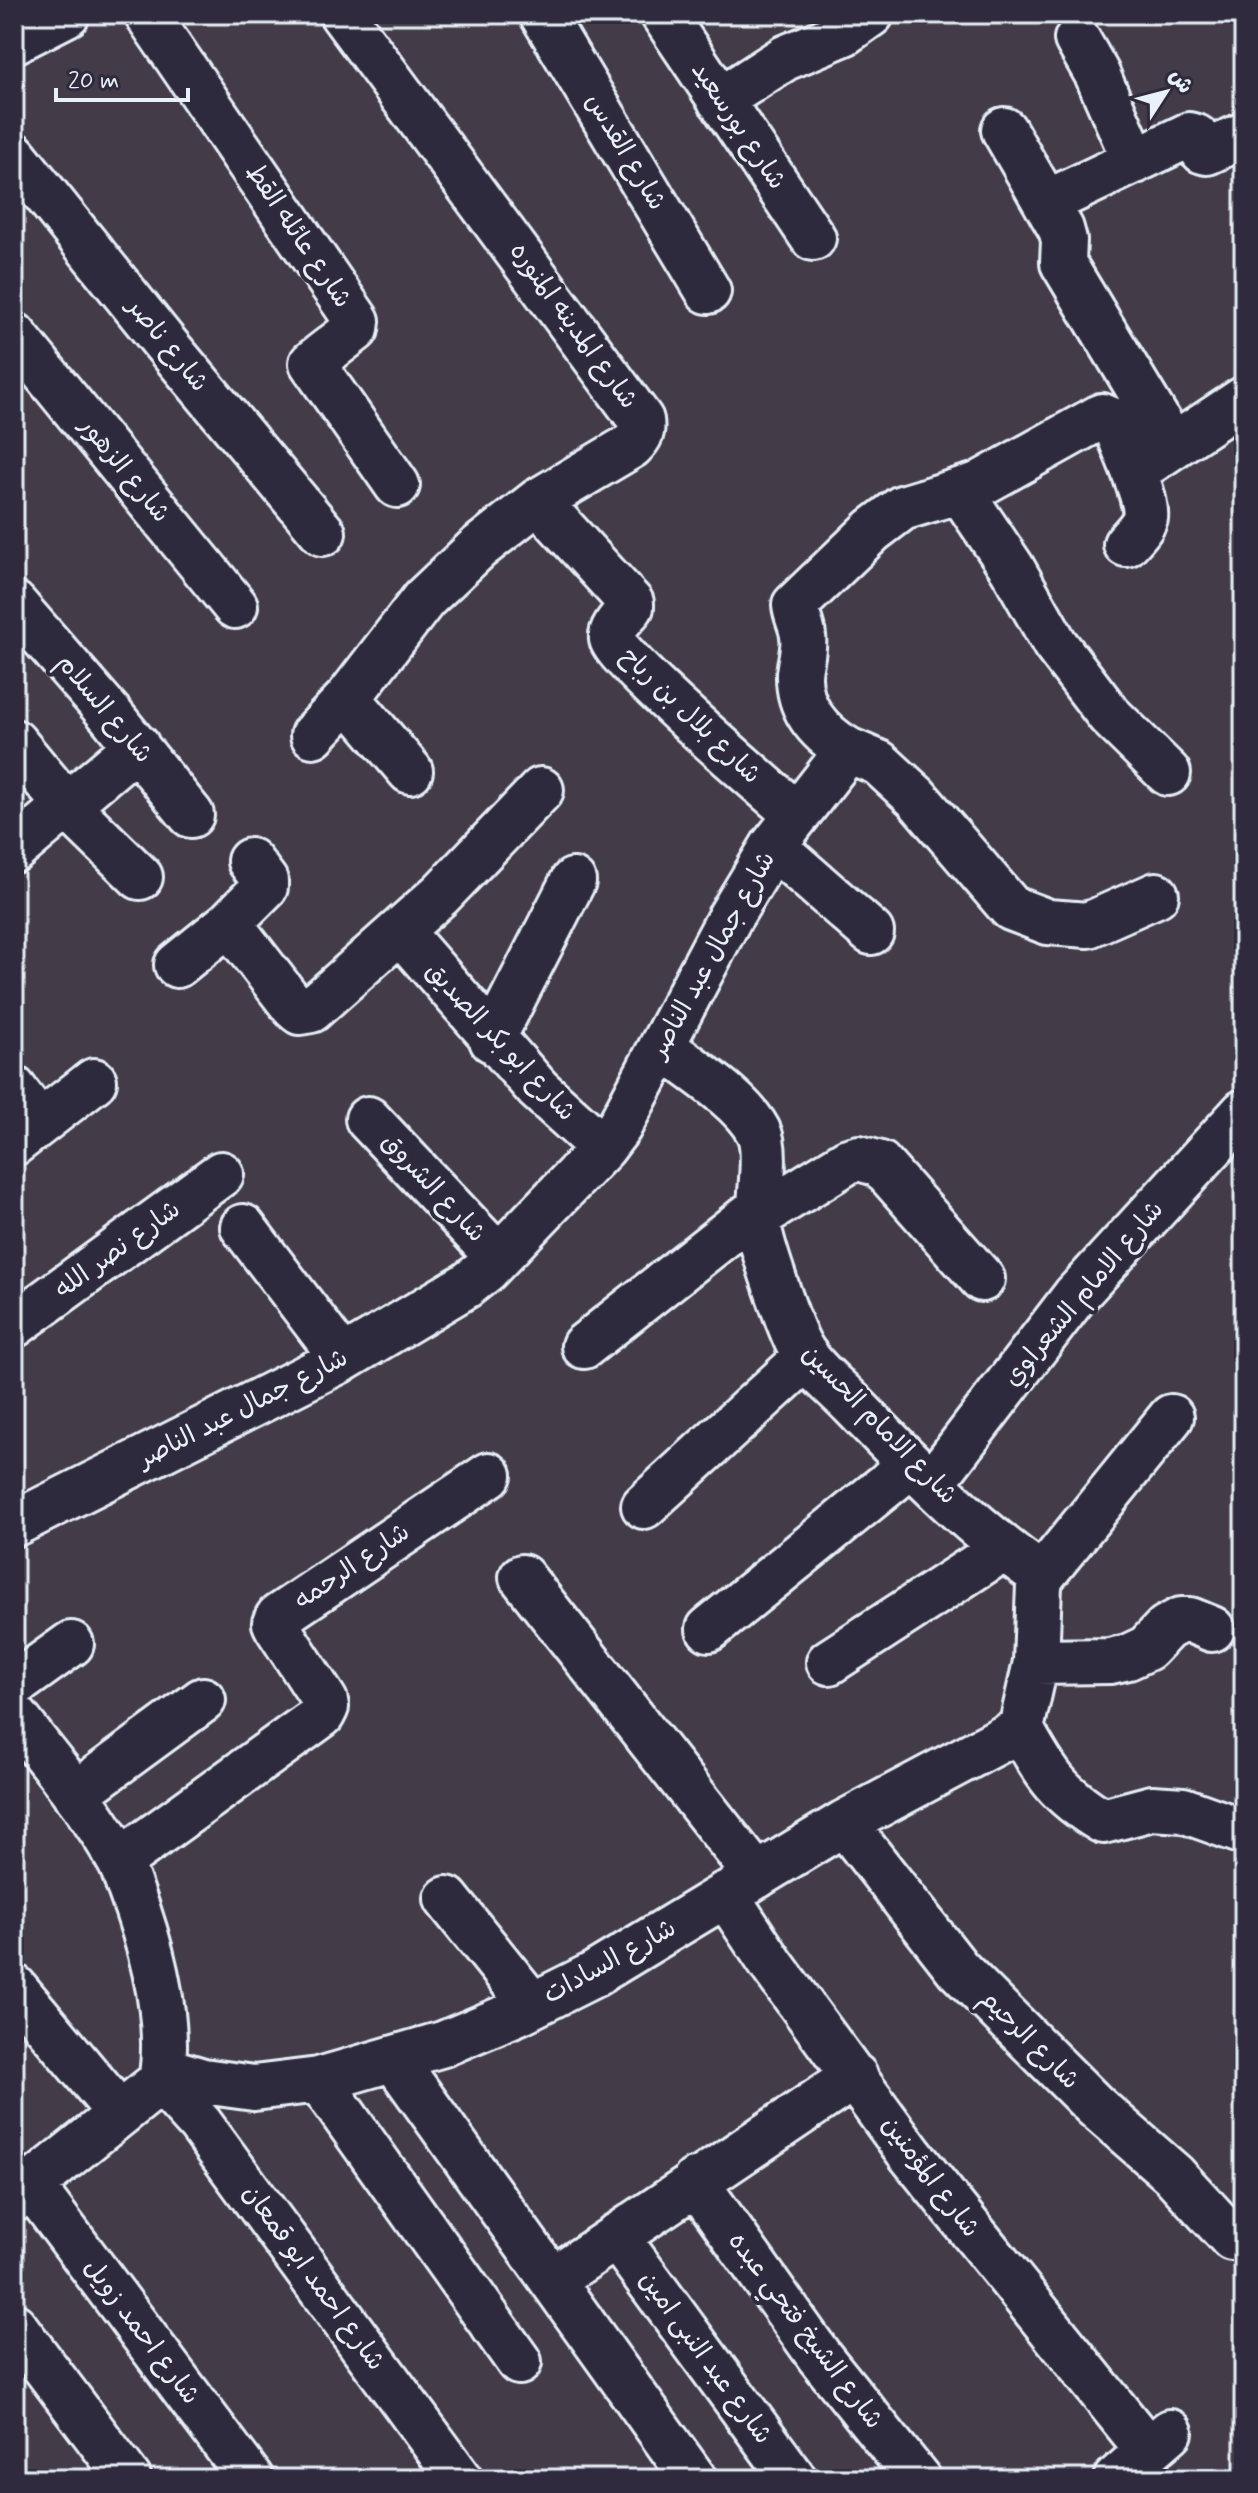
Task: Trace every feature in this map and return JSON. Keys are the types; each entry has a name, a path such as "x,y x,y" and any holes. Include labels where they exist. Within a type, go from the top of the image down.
{"street":[{"path":"14,41 67,14"},
{"name":"شارع عائله القط","path":"147,14 357,321 356,329 313,361 313,365 397,485"},
{"name":"شارع المدينه المنوره","path":"313,735 348,698 424,599 478,548 538,501 631,446 639,439 642,430 641,420 342,14"},
{"name":"شارع القدس","path":"542,14 708,291"},
{"name":"شارع بورسعيد","path":"663,14 813,238"},
{"path":"720,100 785,58 844,33 871,14"},
{"path":"1077,39 1097,74 1135,161"},
{"path":"1004,130 1064,240 1063,263 1173,446"},
{"path":"1046,203 1189,135 1196,137 1203,151 1207,152 1244,135"},
{"name":"شارع ناصر","path":"14,155 323,533"},
{"name":"شارع الزهور","path":"14,335 235,606"},
{"path":"1134,472 1244,399"},
{"path":"1126,544 1146,515 1134,472 1114,421 1102,416 961,492 902,508 873,530 795,605 804,638 799,673 806,711 835,742 879,763 916,797 1011,908 1048,922 1088,925 1156,895"},
{"path":"961,492 1012,568 1055,644 1109,715 1168,773"},
{"name":"شارع بلال بن رباح","path":"538,501 631,603 613,631 616,647 785,831"},
{"name":"شارع السلام","path":"14,604 137,746 191,815"},
{"path":"348,698 410,771"},
{"path":"14,742 67,806 140,877"},
{"path":"14,850 137,746"},
{"name":"شارع جمال عبد الناصر","path":"14,1524 343,1359 467,1285 498,1257 603,1148 619,1127 730,917 785,831 848,750"},
{"path":"229,923 294,1007 300,1012 311,1010 401,932 541,790"},
{"path":"785,831 871,932"},
{"path":"177,965 229,923 265,887 265,881 250,861"},
{"path":"492,1040 573,881"},
{"name":"شارع ابو بكر الصديق","path":"401,932 492,1040 538,1089 603,1148"},
{"name":"شارع الامام الحسين","path":"663,1047 729,1099 753,1122 761,1135 760,1232 799,1346 922,1474 1003,1549 1042,1576"},
{"path":"23,1118 94,1081"},
{"name":"شارع الامام الشعراوي","path":"709,1629 922,1474 1075,1296 1244,1112"},
{"name":"شارع الشروق","path":"368,1119 498,1257"},
{"path":"584,1346 759,1212 837,1166 859,1158 880,1164 982,1279"},
{"name":"شارع نصر الله","path":"14,1325 221,1174"},
{"path":"243,1227 343,1359"},
{"path":"644,1506 807,1357"},
{"path":"1171,1417 1042,1576 1036,1662 1021,1729 1058,1789 1103,1821 1152,1808 1183,1810 1244,1832"},
{"name":"شارع الرحمه","path":"120,1861 322,1715 325,1701 277,1627 278,1617 489,1475"},
{"path":"829,1662 1003,1549"},
{"name":"شارع المؤمنين","path":"522,1577 741,1885 772,1965 910,2154 970,2231 1160,2440 1116,2479"},
{"path":"1036,1662 1110,1661 1128,1657 1147,1648 1166,1628 1181,1620 1190,1620 1212,1629"},
{"path":"14,1685 71,1644"},
{"path":"75,1794 203,1700"},
{"path":"14,1716 75,1794 120,1861 155,1968 161,2014 147,2090 21,2188"},
{"name":"شارع السادات","path":"147,2090 203,2081 254,2088 319,2080 443,2044 593,1975 844,1823 1021,1729"},
{"name":"شارع الرحيم","path":"844,1823 958,1969 1095,2106 1173,2174 1232,2238"},
{"path":"447,1899 532,2005"},
{"name":"شارع احمد ابو قمعان","path":"14,1987 147,2090 200,2124 460,2479"},
{"path":"394,2059 694,2479"},
{"path":"552,2280 855,2076"},
{"path":"319,2080 519,2362"},
{"name":"شارع الشيخ فتحي عبده","path":"695,2181 819,2356 918,2479"},
{"name":"شارع احمد زويل","path":"21,2188 251,2479"},
{"name":"شارع عبد النبى امين","path":"616,2236 794,2479"},
{"path":"14,2326 129,2479"}]}
